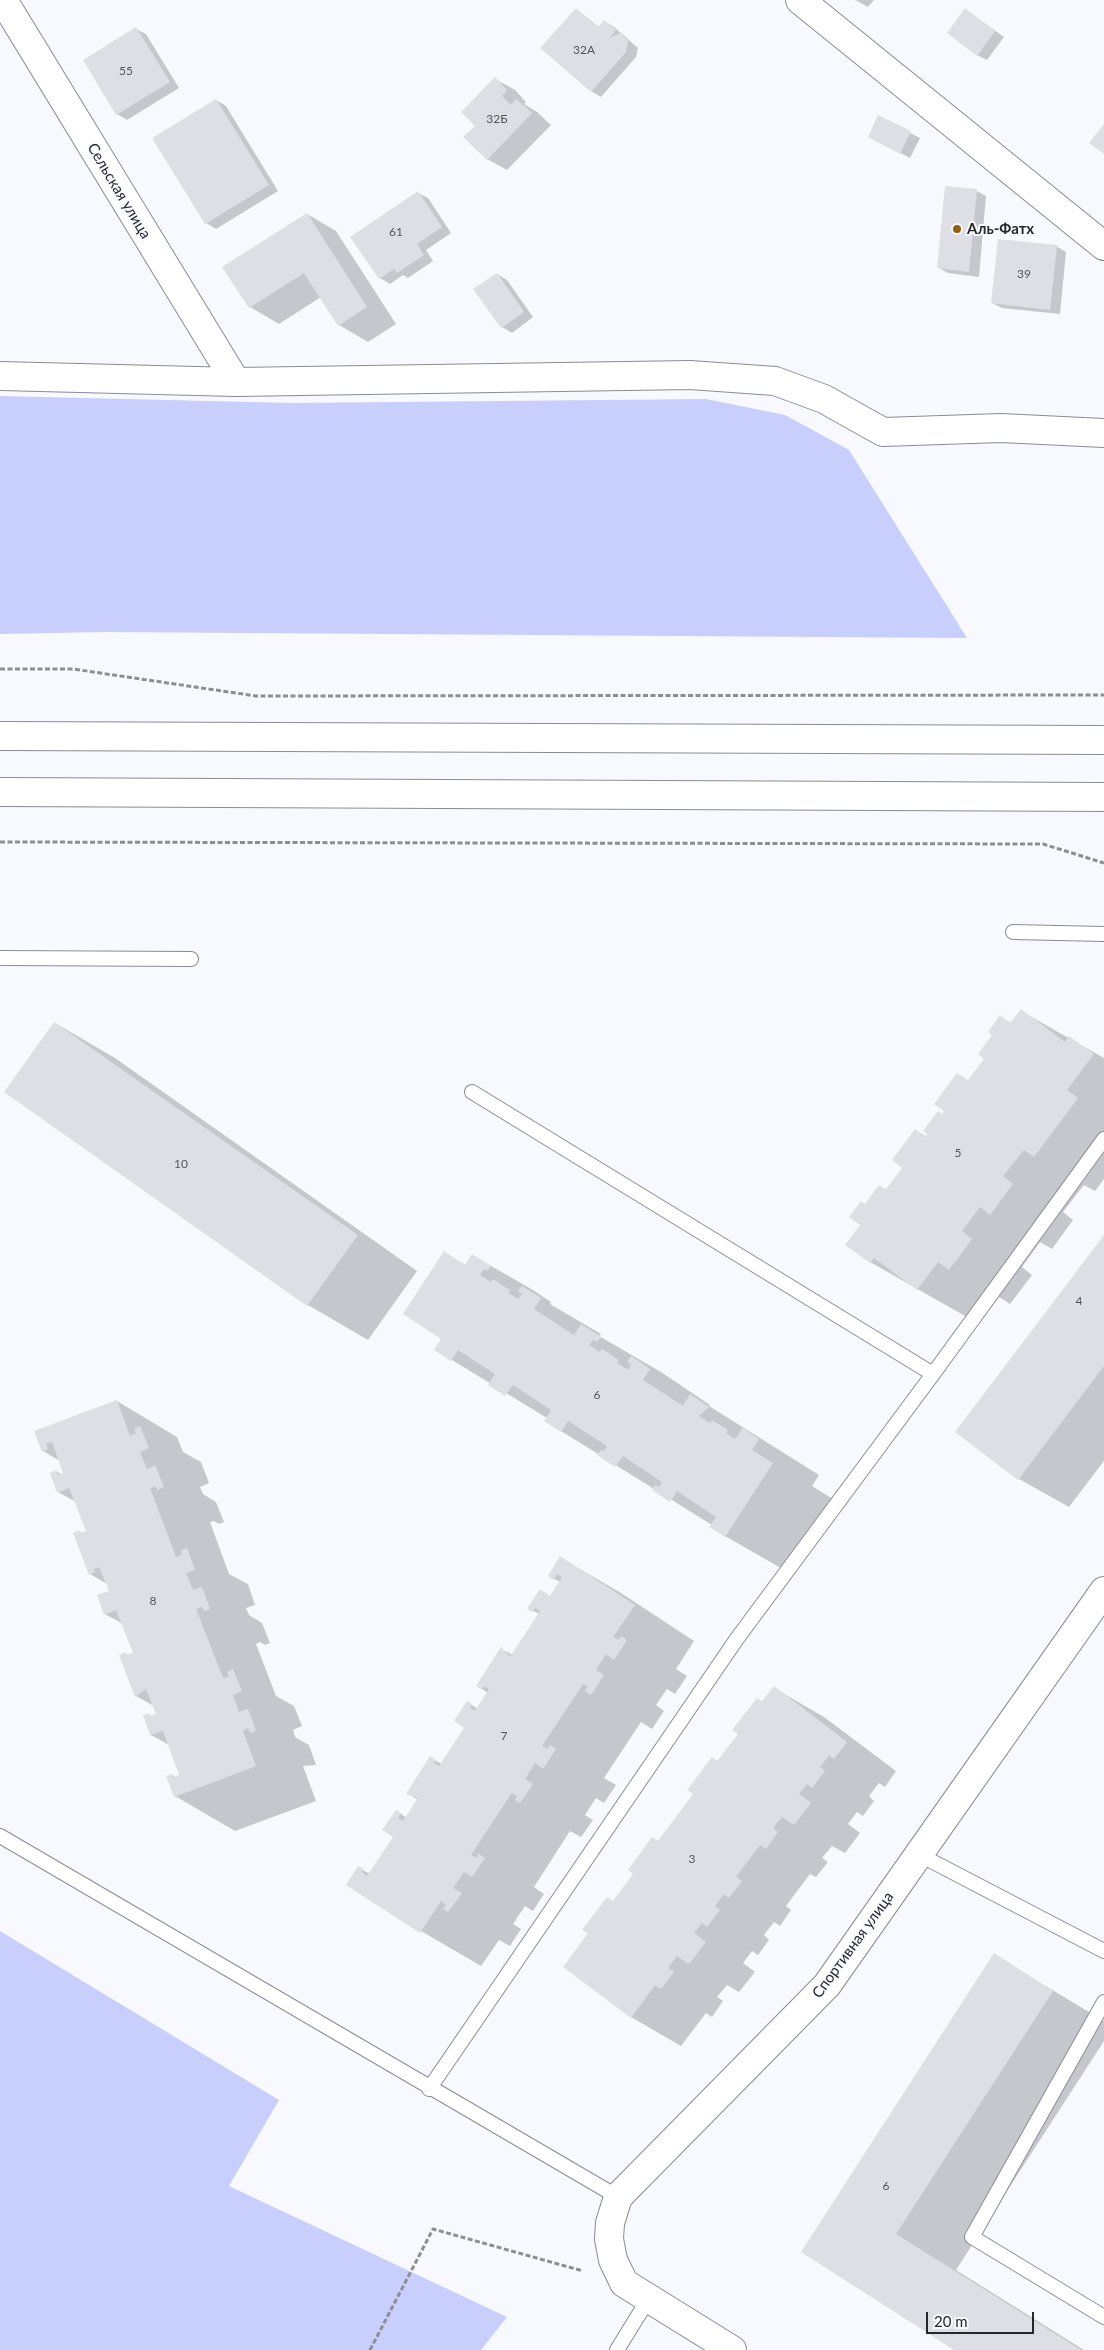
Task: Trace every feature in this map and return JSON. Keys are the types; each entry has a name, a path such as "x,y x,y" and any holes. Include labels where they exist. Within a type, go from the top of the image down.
{"street":[{"name":"Сельская улица","path":"3,0 236,382"},
{"path":"800,0 1104,246"},
{"path":"0,376 236,382 690,375 775,382 824,399 883,432 1001,428 1104,433"},
{"path":"0,736 1104,740"},
{"path":"0,792 1104,796"},
{"name":"Спортивная улица","path":"624,2283 613,2260 609,2239 610,2223 618,2197 827,1985 1104,1591"},
{"path":"624,2283 732,2350"}],"lane":[{"path":"1013,932 1104,934"},
{"path":"0,958 191,959"},
{"path":"472,1092 933,1374"},
{"path":"429,2089 736,1640 1104,1139"},
{"path":"0,1836 429,2089 618,2197"},
{"path":"918,1854 1104,1951"},
{"path":"1104,2002 972,2237 1104,2317"},
{"path":"617,2350 649,2298"}],"path":[{"path":"0,669 73,669 256,696 1104,695"},
{"path":"0,842 1043,844 1104,863"},
{"path":"370,2350 433,2229 624,2283"}],"shaded area":[{"path":"0,396 292,403 706,399 785,415 849,450 967,638 103,632 0,634"},
{"path":"0,1931 279,2100 229,2186 507,2317 481,2350 0,2350"}],"building":[{"path":"576,8 598,27 604,20 616,30 610,38 620,33 628,41 626,52 591,92 540,48"},
{"path":"965,8 995,31 977,56 947,33"},
{"path":"136,27 170,82 116,115 83,60"},
{"path":"495,77 507,90 502,96 511,105 516,99 532,113 487,160 463,137 475,126 461,112"},
{"path":"216,99 269,185 205,224 152,138"},
{"path":"878,115 911,131 900,154 868,137"},
{"path":"1104,124 1104,154 1089,143"},
{"name":"Аль-Фатх","path":"945,186 977,189 969,272 937,268"},
{"path":"418,191 442,227 417,244 424,255 397,273 394,269 379,279 350,237"},
{"path":"307,213 367,307 338,326 304,273 249,308 222,267"},
{"path":"998,239 1057,245 1050,310 991,303"},
{"path":"497,273 524,312 501,328 473,289"},
{"path":"1021,1009 1065,1042 1069,1036 1094,1054 1067,1090 1078,1098 1034,1157 1024,1150 1003,1176 1013,1184 990,1215 980,1207 962,1231 972,1239 949,1270 938,1262 917,1290 874,1258 870,1263 845,1245 860,1225 849,1217 861,1201 865,1204 879,1185 886,1189 902,1168 892,1160 915,1129 925,1137 927,1134 923,1131 938,1111 942,1114 944,1111 934,1104 957,1073 968,1080 984,1059 978,1054 992,1035 988,1032 1000,1015 1010,1023"},
{"path":"54,1022 358,1235 307,1306 4,1092"},
{"path":"1104,1235 1104,1366 1018,1480 955,1432"},
{"path":"444,1251 465,1265 472,1254 491,1266 487,1271 484,1269 480,1275 491,1282 493,1279 510,1290 508,1293 518,1299 522,1294 518,1291 522,1286 541,1298 534,1309 574,1335 581,1324 601,1337 597,1342 593,1340 589,1345 600,1352 602,1349 619,1360 617,1363 628,1370 631,1364 627,1362 631,1356 650,1369 643,1380 683,1406 690,1394 709,1407 699,1416 710,1423 712,1420 728,1430 726,1433 735,1439 743,1428 759,1439 752,1450 773,1463 725,1537 709,1527 716,1517 677,1491 670,1502 652,1490 655,1485 659,1487 662,1482 623,1456 615,1467 597,1455 601,1450 604,1451 607,1446 568,1421 561,1432 544,1421 551,1410 513,1385 505,1396 488,1385 495,1374 458,1350 451,1361 434,1350 441,1339 403,1314"},
{"path":"117,1400 130,1436 136,1433 134,1429 140,1426 149,1448 140,1452 147,1469 155,1465 164,1487 157,1490 156,1486 150,1488 176,1557 182,1555 181,1550 187,1548 195,1570 186,1573 193,1590 202,1587 210,1609 204,1611 202,1607 196,1609 223,1678 229,1677 227,1672 233,1669 242,1691 233,1695 239,1712 248,1709 256,1731 250,1733 248,1728 243,1731 256,1766 174,1797 166,1776 172,1774 173,1778 179,1775 163,1731 150,1735 143,1715 149,1713 150,1716 156,1714 146,1689 135,1697 119,1655 126,1652 127,1655 133,1653 116,1610 104,1615 97,1595 109,1591 99,1567 94,1569 95,1572 89,1575 73,1533 79,1530 80,1533 86,1531 69,1488 57,1493 50,1473 56,1470 58,1475 63,1473 52,1442 46,1444 48,1449 42,1452 34,1431"},
{"path":"560,1556 635,1605 613,1637 619,1640 621,1636 627,1640 614,1660 606,1654 596,1670 604,1675 591,1695 585,1691 588,1686 583,1684 542,1746 547,1749 550,1745 556,1749 543,1769 535,1763 525,1779 533,1784 520,1803 515,1800 517,1796 512,1793 471,1855 476,1858 479,1854 485,1858 472,1877 464,1872 453,1888 462,1893 448,1912 443,1909 446,1905 441,1901 420,1933 346,1885 358,1866 364,1869 362,1872 367,1876 393,1837 382,1830 396,1810 401,1813 398,1818 403,1821 418,1798 406,1794 430,1756 436,1760 434,1763 439,1766 464,1728 454,1721 467,1701 472,1704 470,1708 475,1711 489,1689 484,1686 482,1690 476,1686 501,1647 510,1657 540,1611 535,1608 532,1612 527,1609 540,1589 550,1596 562,1577 557,1574 553,1580 548,1576"},
{"path":"774,1686 847,1742 834,1759 829,1755 820,1767 825,1771 812,1788 807,1784 799,1794 811,1803 794,1825 782,1817 773,1828 778,1832 766,1849 760,1845 736,1877 742,1881 729,1898 724,1894 715,1906 720,1910 707,1927 702,1923 694,1933 706,1942 689,1964 677,1956 668,1968 674,1972 661,1989 655,1985 631,2018 563,1967 588,1933 582,1930 607,1897 613,1901 633,1874 628,1870 652,1837 658,1841 693,1794 687,1790 712,1757 717,1761 738,1734 732,1730 757,1698 762,1701"},
{"path":"994,1953 1053,1991 896,2234 1081,2350 954,2350 801,2252"}],"place":[{"name":"Аль-Фатх","path":"957,229"}]}
